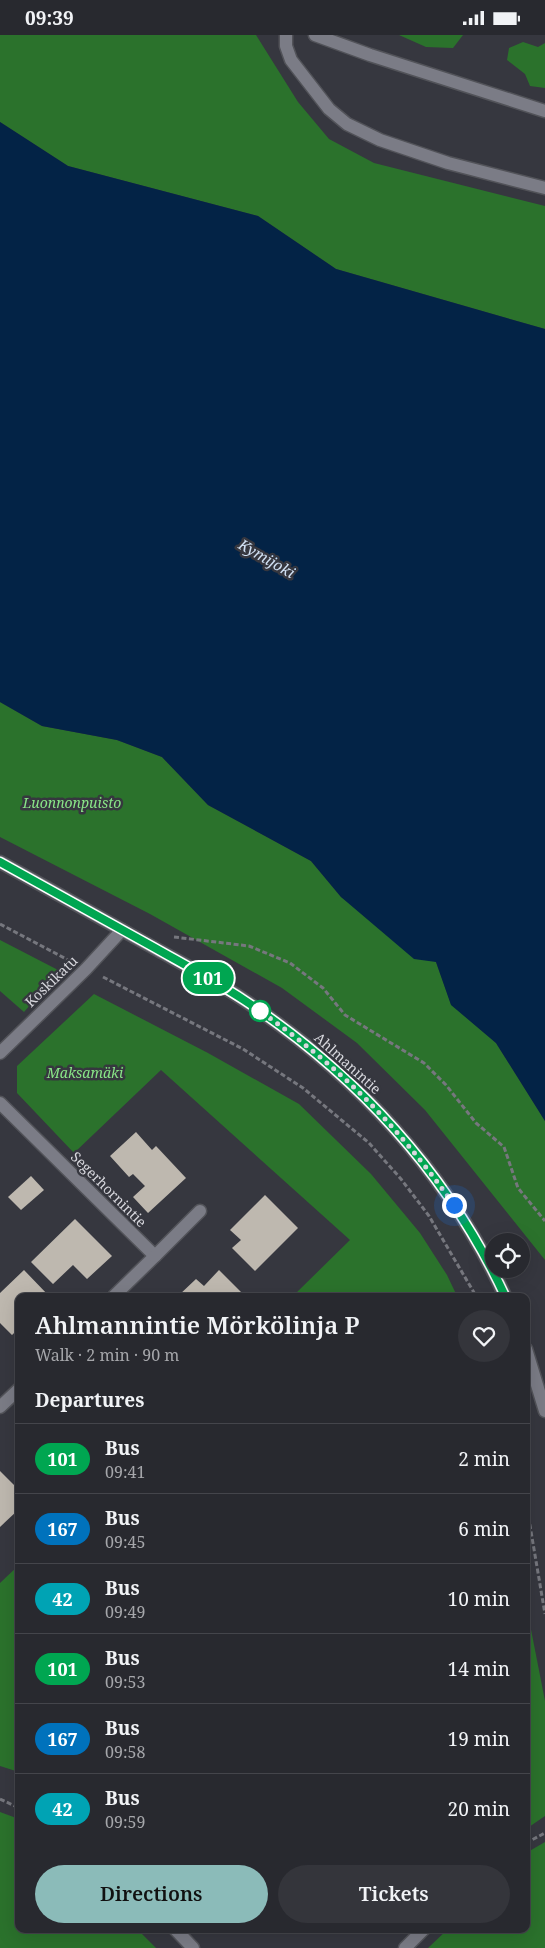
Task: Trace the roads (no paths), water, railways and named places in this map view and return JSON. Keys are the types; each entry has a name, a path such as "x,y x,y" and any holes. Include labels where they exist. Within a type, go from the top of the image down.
{"street":[{"path":"286,35 286,46 291,60 329,109 347,124 380,140 448,163 545,188"},
{"path":"315,35 370,55 545,111"},
{"name":"Ahlmanintie","path":"0,862 242,999 310,1047 368,1099 406,1141 454,1205 478,1242 504,1293"},
{"name":"Koskikatu","path":"0,1053 86,969 122,930"},
{"name":"Segerhornintie","path":"0,1103 155,1256"},
{"path":"117,1293 200,1211"},
{"path":"530,1362 545,1411"},
{"path":"0,1407 15,1393"},
{"path":"179,1933 193,1948"},
{"path":"404,1948 420,1933"}],"water":[{"name":"Kymijoki","path":"0,122 68,166 258,216 336,269 545,329 545,1121 496,1043 451,1005 436,962 414,959 341,897 311,861 208,805 162,757 117,740 42,726 0,702"}],"park label":[{"name":"Luonnonpuisto","path":"72,802"},
{"name":"Maksamäki","path":"85,1072"}]}
